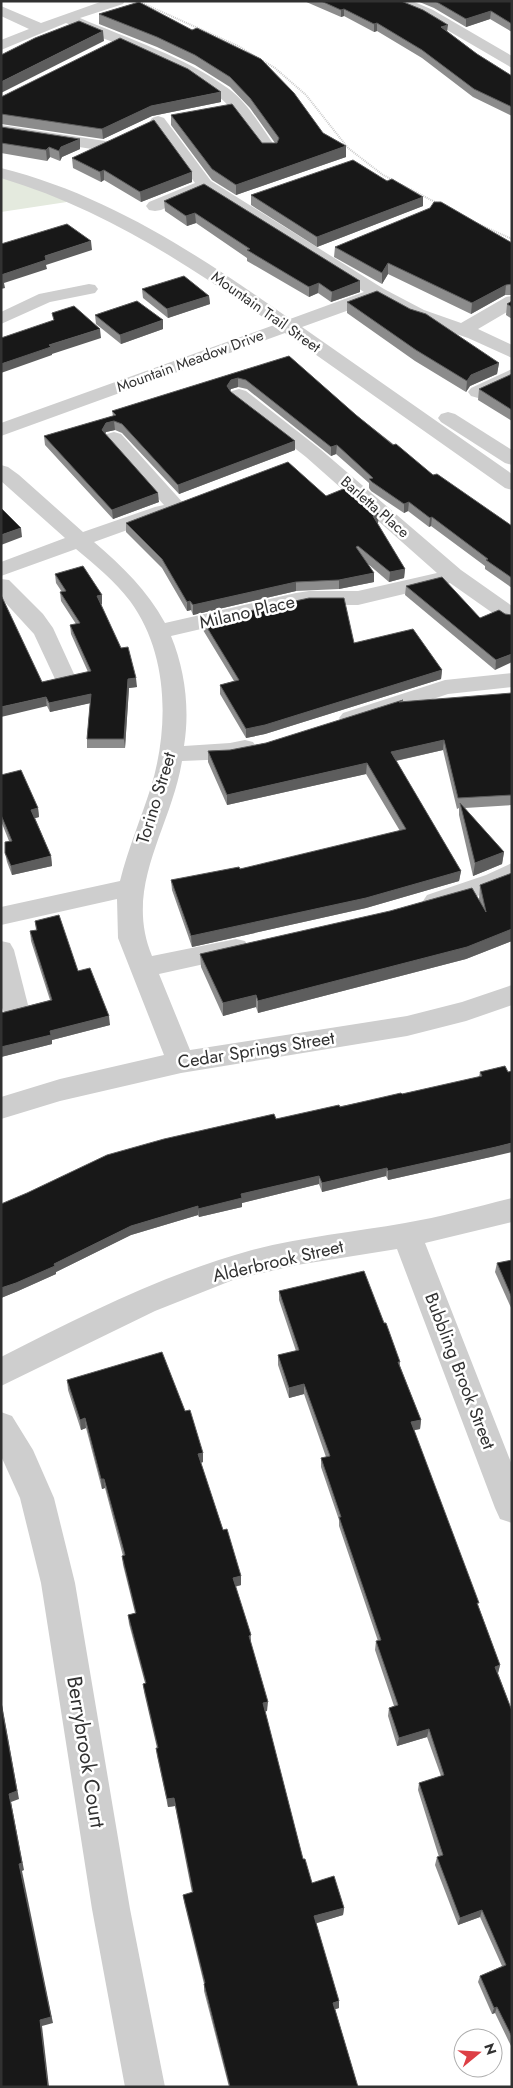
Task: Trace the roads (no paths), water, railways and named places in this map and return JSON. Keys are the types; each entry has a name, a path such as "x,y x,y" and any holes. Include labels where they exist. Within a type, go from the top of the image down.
{"street":[{"path":"1,46 66,18 118,1"},
{"path":"399,1 428,13 508,57"},
{"path":"2,11 21,4"},
{"path":"2,11 42,29"},
{"path":"66,18 122,40 206,81 224,93 229,107 269,149"},
{"path":"98,51 122,40"},
{"path":"158,122 205,184 316,256 378,293 417,314 462,330 512,352"},
{"path":"1,130 105,146"},
{"path":"78,159 121,138"},
{"name":"Mountain Trail Street","path":"1,169 28,174 51,182 118,211 161,234 294,323 512,484"},
{"name":"Mountain Trail Street","path":"1,173 56,189 135,227 182,254 512,459"},
{"path":"155,206 205,184"},
{"path":"235,203 254,196"},
{"path":"316,256 334,249"},
{"path":"1,319 46,298 89,289"},
{"name":"Mountain Meadow Drive","path":"1,430 378,293"},
{"path":"462,330 512,301"},
{"path":"478,392 512,375"},
{"name":"Barletta Place","path":"240,396 304,457 453,575 512,616"},
{"path":"1,570 184,502 114,438"},
{"name":"Torino Street","path":"1,471 123,579 144,606 158,632 174,690 176,708 172,754 163,787 136,860 129,924 131,938 180,1062"},
{"name":"Milano Place","path":"158,632 296,600 309,598 358,598 453,575"},
{"path":"1,585 35,619 45,633 63,674"},
{"path":"331,725 444,687 466,684 510,685"},
{"path":"172,754 230,751 265,744"},
{"path":"410,908 495,880 512,872"},
{"path":"1,916 132,887"},
{"path":"143,968 257,944"},
{"path":"1,950 14,1005"},
{"name":"Cedar Springs Street","path":"1,1108 60,1090 180,1062 407,1026 466,1011 512,996"},
{"name":"Alderbrook Street","path":"1,1372 98,1322 170,1291 234,1268 294,1254 407,1235 512,1210"},
{"name":"Bubbling Brook Street","path":"407,1235 512,1508"},
{"name":"Berrybrook Court","path":"1,1426 21,1460 37,1498 58,1583 111,1909 145,2087"}]}
